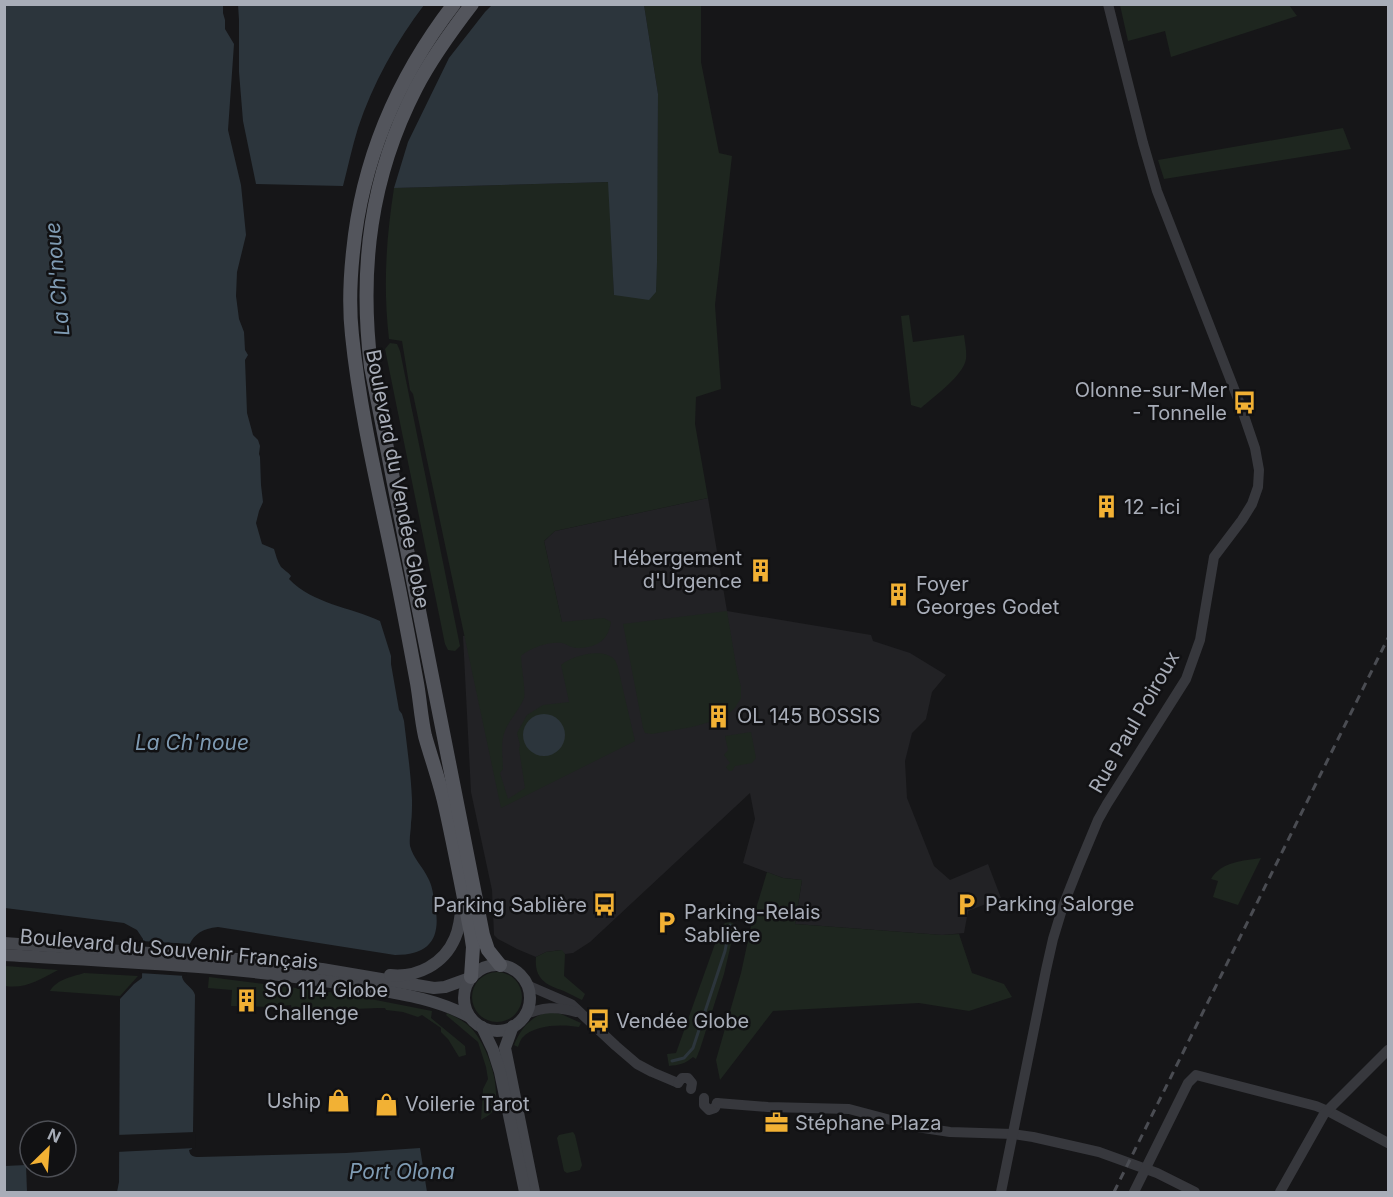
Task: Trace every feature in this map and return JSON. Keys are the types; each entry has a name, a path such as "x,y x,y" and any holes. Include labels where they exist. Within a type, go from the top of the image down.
{"main road":[{"name":"Boulevard du Vendée Globe","path":"454,4 420,51 388,113 378,139 365,178 359,208 354,236 350,289 351,333 369,443 413,662 425,735 444,801 473,945 471,977"},
{"name":"Boulevard du Vendée Globe","path":"472,4 453,28 417,86 388,153 369,238 366,312 371,367 483,935 488,950 500,965"},
{"path":"363,975 374,972 407,975 422,971 437,962 448,951 455,938 460,921 463,895"},
{"name":"Boulevard du Souvenir Français","path":"4,943 128,957 302,966 434,988 445,987 471,977"},
{"name":"Boulevard du Souvenir Français","path":"4,955 128,957"},
{"name":"Boulevard du Souvenir Français","path":"205,962 374,989 437,1002 470,1017"},
{"path":"500,965 521,976 527,986 529,1001 524,1016 513,1026 489,1030 470,1017 466,1010 464,993 471,977 484,967 500,965"},
{"path":"513,1026 506,1053 534,1192"},
{"path":"482,1027 500,1072 525,1192"}],"street":[{"name":"Rue Paul Poiroux","path":"1001,1192 1046,970 1063,906 1098,820 1186,679 1200,640 1214,557 1242,520 1252,504 1258,487 1258,462 1240,404 1157,191 1108,4"},
{"path":"527,986 571,1004 638,1064 678,1083 682,1078 688,1078 692,1083 691,1089 704,1098 704,1105 709,1110 715,1108 717,1103 768,1107 842,1108 939,1131 1013,1134 1088,1149 1146,1168 1195,1192"},
{"path":"524,1016 533,1011 548,1008 582,1014"},
{"path":"1280,1192 1321,1118 1389,1050"},
{"path":"1134,1192 1188,1083 1197,1075 1328,1111 1389,1143"}],"shaded area":[{"path":"644,5 701,5 701,62 719,153 732,156 715,305 721,389 696,397 695,424 708,498 555,531 544,541 562,622 604,618 611,622 604,639 595,645 576,648 562,643 552,643 534,648 521,656 524,698 503,735 503,769 500,773 508,799 525,788 517,733 527,715 543,705 569,702 561,665 572,659 595,653 609,655 615,660 635,741 501,808 413,394 410,390 402,341 389,339 386,264 394,188 609,182 614,295 656,292 658,94"},
{"path":"1120,5 1289,5 1297,16 1171,57 1165,31 1128,41"},
{"path":"1343,128 1351,149 1164,179 1158,160"},
{"path":"909,315 913,342 964,335 966,347 966,359 960,372 921,408 911,405 901,316"},
{"path":"390,343 397,344 400,351 460,646 455,651 448,650 445,644 385,349"},
{"path":"708,498 727,611 871,635 873,641 910,653 946,675 932,692 926,719 912,733 905,761 907,798 934,866 950,880 988,864 1001,898 968,911 964,933 942,935 795,924 802,880 783,878 743,863 755,819 750,793 590,942 573,953 565,954 561,950 546,952 536,957 494,935 492,890 471,792 463,636 562,623 544,541 555,531"},
{"path":"727,611 741,687 741,698 735,708 724,718 692,727 652,734 645,733 623,624"},
{"path":"751,732 756,758 752,763 735,766 732,771 729,771 726,767 730,763 724,755 728,750 725,736"},
{"path":"1261,858 1238,905 1213,897 1218,881 1211,879 1216,873 1233,863"},
{"path":"767,872 783,878 802,880 795,924 942,935 959,934 972,973 1004,984 1012,997 969,1011 919,1003 773,1011 720,1080 716,1060"},
{"path":"730,922 735,927 724,974 696,1059 693,1057 682,1064 669,1066 667,1054 676,1053 721,927"},
{"path":"562,950 565,954 564,976 585,994 582,1000 542,980 537,971 536,957 546,952"},
{"path":"5,966 58,970 32,983 13,987 5,986"},
{"path":"492,972 502,972 515,979 522,992 522,1002 515,1015 502,1022 492,1022 483,1018 476,1011 472,1002 472,992 476,983 483,976"},
{"path":"84,973 138,976 120,996 50,991 61,981"},
{"path":"209,977 345,994 432,1011 431,1018 465,1046 466,1055 459,1057 441,1032 441,1028 422,1015 418,1017 385,1008 292,1011 291,1005 231,1006 232,990 208,988"},
{"path":"549,1012 561,1014 581,1023 579,1027 557,1025 534,1030 522,1038 518,1047 514,1045 527,1024 537,1016"},
{"path":"447,1013 460,1019 477,1035 492,1068 495,1080 495,1103 492,1112 481,1120 483,1089 488,1079 486,1067 478,1042 446,1015"},
{"path":"573,1132 582,1165 580,1170 567,1173 564,1171 557,1138 559,1135"}],"water":[{"path":"238,4 424,5 395,48 378,79 358,128 343,186 256,184 243,121 239,72"},
{"path":"493,4 644,5 658,94 656,292 649,300 614,295 608,182 394,188 408,142 449,58"},
{"name":"La Ch'noue","path":"4,5 223,5 225,29 234,44 228,130 241,185 246,235 237,272 236,296 239,319 244,332 245,350 248,355 245,360 247,413 253,435 260,446 263,502 256,523 262,544 274,549 281,567 291,576 289,579 299,587 320,600 380,621 391,656 399,710 404,721 412,800 410,846 433,892 437,923 432,941 426,947 408,954 395,955 218,927 207,929 194,938 187,951 182,977 195,995 193,1131 192,1149 189,1152 192,1156 199,1157 346,1153 420,1148 427,1192 117,1192 119,1182 120,999 142,978 143,939 137,930 124,923 5,908"},
{"path":"544,714 552,715 559,720 564,727 564,743 559,750 552,755 544,756 536,755 529,750 524,743 523,735 524,727 529,720 536,715"},
{"path":"18,1165 18,1179 27,1179 27,1192 5,1192 5,1166"}],"pier":[{"path":"141,941 192,944 186,976 139,973"},
{"path":"196,1132 195,1148 116,1152 116,1135"}],"waterway":[{"path":"672,1061 684,1058 693,1048 725,951 730,925"}],"railway":[{"path":"1114,1192 1388,638"}],"place":[{"name":"Olonne-sur-Mer - Tonnelle","path":"1245,402"},
{"name":"12 -ici","path":"1106,507"},
{"name":"Hébergement d'Urgence","path":"760,570"},
{"name":"Foyer Georges Godet","path":"898,595"},
{"name":"OL 145 BOSSIS","path":"719,716"},
{"name":"Parking Salorge","path":"967,904"},
{"name":"Parking Sablière","path":"605,905"},
{"name":"Parking-Relais Sablière","path":"666,923"},
{"name":"SO 114 Globe Challenge","path":"246,1001"},
{"name":"Vendée Globe","path":"598,1021"},
{"name":"Uship","path":"339,1101"},
{"name":"Voilerie Tarot","path":"387,1104"},
{"name":"Stéphane Plaza","path":"777,1123"}],"water label":[{"name":"Port Olona","path":"402,1171"}]}
